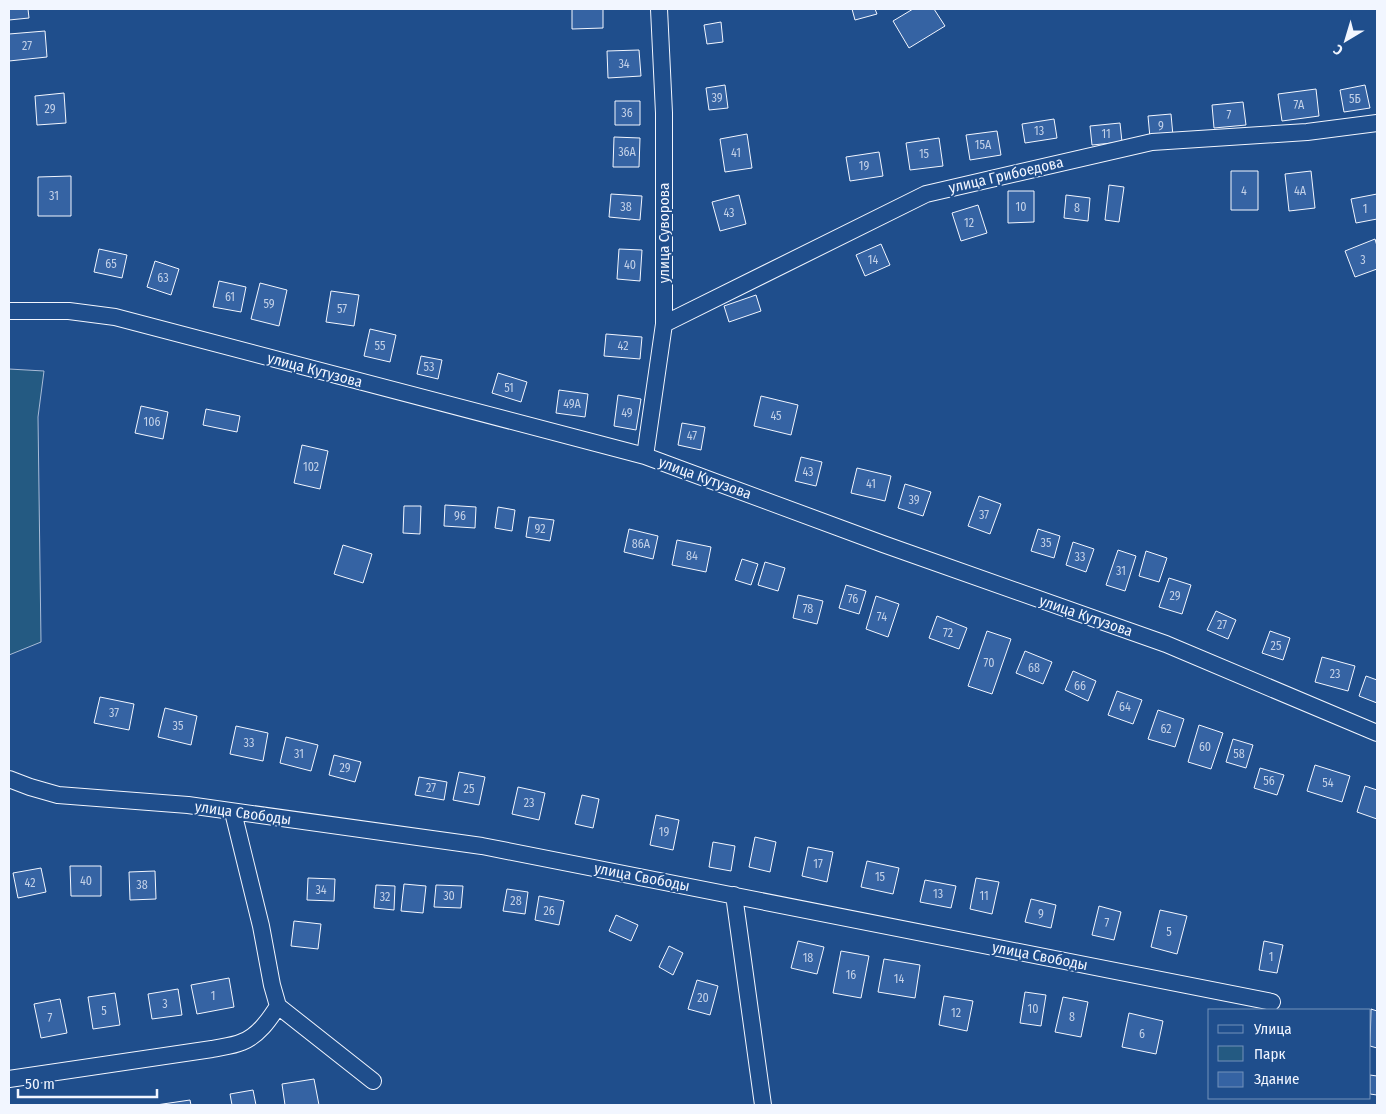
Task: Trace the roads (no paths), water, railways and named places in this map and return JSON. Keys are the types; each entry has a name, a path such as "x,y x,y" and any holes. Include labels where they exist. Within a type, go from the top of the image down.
{"street":[{"name":"улица Суворова","path":"646,456 664,324 664,113 660,9"},
{"name":"улица Грибоедова","path":"664,324 926,194 1152,142 1306,132 1377,123"},
{"name":"улица Кутузова","path":"9,311 69,311 115,317 646,456 883,544 1166,644 1377,733"},
{"name":"улица Свободы","path":"9,779 58,795 188,805 482,846 1272,1002"},
{"path":"233,812 278,1006 373,1081"},
{"path":"734,895 763,1105"},
{"path":"9,1079 212,1049 243,1042 269,1020 278,1006"}]}
